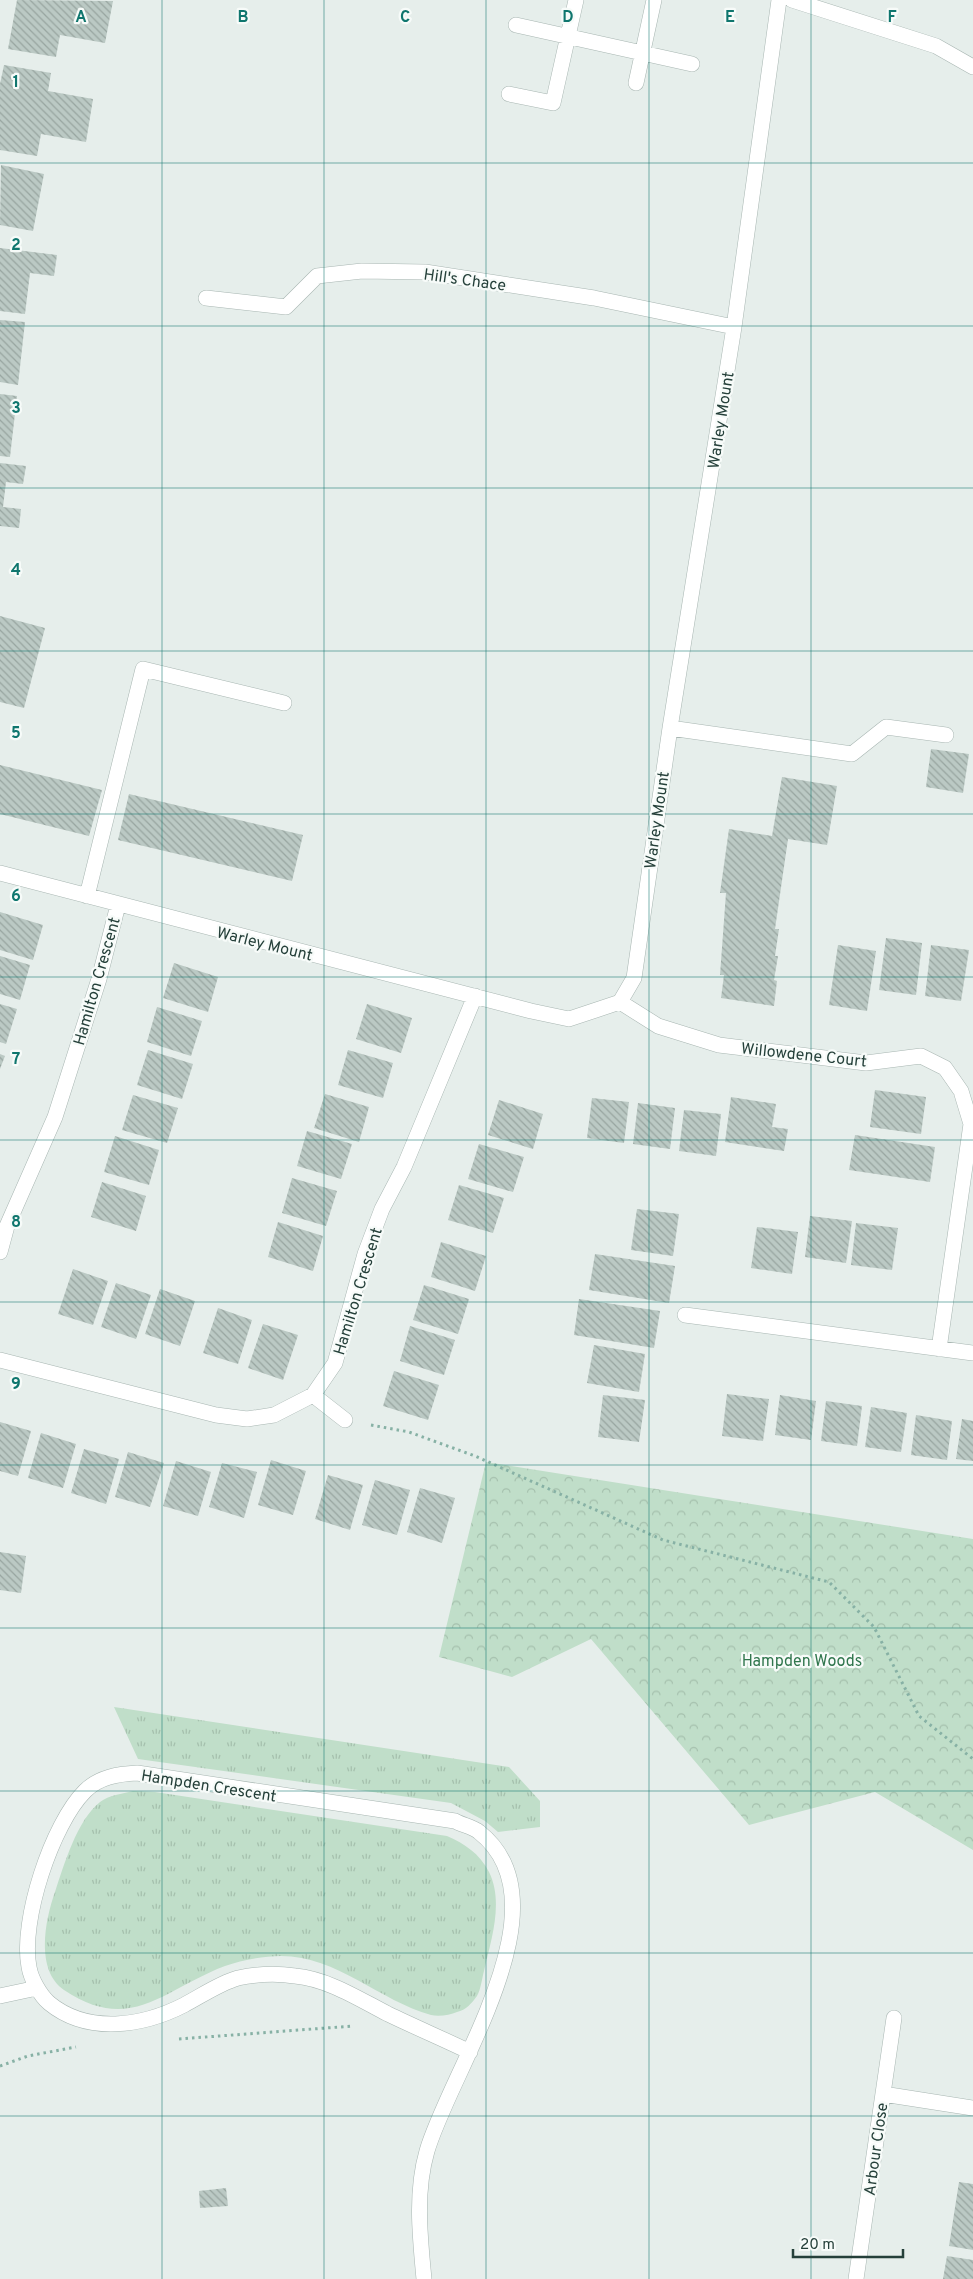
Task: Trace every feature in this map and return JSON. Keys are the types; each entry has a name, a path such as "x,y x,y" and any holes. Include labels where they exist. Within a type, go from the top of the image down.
{"street":[{"path":"509,94 553,103 576,0"},
{"path":"636,83 654,0"},
{"name":"Warley Mount","path":"0,874 569,1019 620,1002 634,978 670,728 734,327 779,0"},
{"path":"792,0 936,46 973,67"},
{"path":"516,25 692,64"},
{"name":"Hill's Chace","path":"206,298 286,308 317,276 362,271 425,272 594,298 734,327"},
{"path":"87,896 143,669 284,703"},
{"path":"670,728 852,754 886,727 946,735"},
{"name":"Hamilton Crescent","path":"0,1252 7,1226 55,1117 99,979 118,905"},
{"name":"Hamilton Crescent","path":"0,1360 216,1415 247,1419 274,1415 313,1395 335,1363 368,1245 382,1209 404,1167 475,996"},
{"name":"Willowdene Court","path":"620,1002 658,1026 719,1045 866,1063 920,1056 945,1068 962,1091 971,1124 939,1349"},
{"path":"685,1315 973,1353"},
{"path":"313,1395 345,1420"},
{"name":"Hampden Crescent","path":"424,2279 420,2212 421,2175 427,2149 470,2052 495,1993 509,1942 511,1884 505,1866 479,1832 455,1822 137,1773 120,1774 102,1780 86,1790 73,1806 57,1832 32,1911 27,1947 29,1968 37,1988 48,2002 67,2014 89,2022 107,2024 133,2023 157,2017 237,1979 262,1974 295,1976 317,1980 470,2052"},
{"path":"0,1996 37,1988"},
{"name":"Arbour Close","path":"856,2279 894,2018"},
{"path":"883,2094 973,2108"}],"path":[{"path":"345,1420 408,1432 466,1453 663,1540 829,1582 874,1627 919,1716 973,1759"},
{"path":"176,2039 364,2025 392,2015"},
{"path":"0,2066 28,2056 86,2046"}],"green space":[{"name":"Hampden Woods","path":"486,1462 973,1539 973,1850 875,1792 749,1825 591,1639 512,1677 439,1657"},
{"path":"114,1707 509,1767 540,1801 540,1827 498,1832 485,1821 451,1803 138,1759"},
{"path":"133,1791 155,1792 447,1836 460,1842 476,1854 485,1865 496,1896 493,1934 477,1996 463,2010 451,2014 431,2015 394,2000 358,1980 321,1963 281,1956 253,1959 225,1966 203,1975 147,2004 128,2008 109,2008 88,2003 64,1990 55,1981 49,1970 46,1958 46,1930 51,1903 72,1844 92,1810 107,1798"}],"building":[{"path":"17,0 113,1 105,43 60,35 56,57 8,49"},
{"path":"4,65 51,73 48,91 93,99 86,142 41,134 37,156 0,150 0,84"},
{"path":"1,165 44,174 33,231 0,225"},
{"path":"0,248 57,255 54,276 30,273 25,314 0,311"},
{"path":"0,320 25,322 18,385 0,382"},
{"path":"0,394 17,396 10,457 0,456"},
{"path":"0,463 26,466 23,484 6,482 3,507 21,509 19,528 0,526"},
{"path":"0,616 45,628 24,708 0,702"},
{"path":"931,749 969,754 963,793 926,787"},
{"path":"0,765 102,790 89,836 0,814"},
{"path":"782,777 837,786 827,845 788,839 775,929 779,929 775,956 778,956 774,980 777,981 774,1006 721,998 724,975 720,975 726,893 720,893 729,829 772,836"},
{"path":"129,794 303,835 292,881 118,840"},
{"path":"0,912 43,925 33,960 0,950"},
{"path":"886,938 922,943 916,995 879,990"},
{"path":"838,945 876,951 867,1011 829,1005"},
{"path":"931,945 969,950 961,1001 925,996"},
{"path":"0,956 30,965 20,1000 0,994"},
{"path":"174,963 218,977 208,1012 163,998"},
{"path":"0,1004 17,1009 6,1044 0,1042"},
{"path":"367,1004 412,1018 401,1053 356,1039"},
{"path":"157,1007 202,1021 191,1056 147,1042"},
{"path":"148,1050 193,1064 182,1099 137,1085"},
{"path":"348,1050 393,1063 383,1098 338,1085"},
{"path":"0,1054 5,1056 0,1069"},
{"path":"875,1090 926,1097 921,1134 870,1127"},
{"path":"325,1094 369,1107 359,1142 314,1128"},
{"path":"133,1095 178,1108 167,1143 122,1130"},
{"path":"731,1097 776,1104 772,1127 788,1129 784,1151 725,1142"},
{"path":"592,1098 629,1102 624,1143 587,1138"},
{"path":"499,1100 543,1114 533,1149 488,1135"},
{"path":"638,1103 675,1108 670,1149 633,1144"},
{"path":"684,1110 721,1114 716,1156 679,1151"},
{"path":"307,1131 352,1144 341,1179 297,1166"},
{"path":"855,1135 935,1147 930,1182 849,1170"},
{"path":"115,1136 159,1150 149,1185 104,1172"},
{"path":"479,1144 524,1157 513,1192 468,1179"},
{"path":"292,1178 337,1191 326,1226 282,1213"},
{"path":"102,1182 146,1196 136,1231 91,1217"},
{"path":"459,1185 504,1198 493,1233 448,1220"},
{"path":"637,1209 679,1214 673,1256 631,1250"},
{"path":"810,1216 852,1221 846,1263 805,1257"},
{"path":"278,1222 323,1236 313,1271 268,1257"},
{"path":"856,1223 898,1228 892,1270 851,1265"},
{"path":"757,1227 798,1232 792,1274 751,1268"},
{"path":"441,1242 486,1256 475,1291 431,1277"},
{"path":"595,1254 675,1266 669,1303 589,1290"},
{"path":"73,1269 108,1281 93,1325 58,1314"},
{"path":"116,1283 151,1295 136,1339 101,1327"},
{"path":"424,1285 469,1299 458,1334 413,1320"},
{"path":"160,1289 195,1301 180,1346 145,1334"},
{"path":"579,1299 660,1311 654,1348 574,1335"},
{"path":"218,1308 252,1320 238,1364 203,1353"},
{"path":"263,1324 298,1335 283,1380 248,1368"},
{"path":"410,1326 455,1340 444,1375 400,1361"},
{"path":"594,1345 645,1354 639,1392 587,1383"},
{"path":"394,1371 439,1385 428,1420 383,1406"},
{"path":"727,1394 769,1399 763,1441 722,1436"},
{"path":"603,1395 645,1400 639,1442 598,1437"},
{"path":"780,1395 816,1401 811,1440 775,1435"},
{"path":"826,1401 862,1406 857,1446 821,1441"},
{"path":"871,1407 907,1413 901,1452 865,1447"},
{"path":"916,1415 952,1421 947,1460 911,1455"},
{"path":"962,1419 973,1421 973,1461 956,1459"},
{"path":"0,1422 31,1431 18,1476 0,1471"},
{"path":"41,1433 76,1444 63,1488 28,1478"},
{"path":"84,1449 119,1459 106,1504 71,1493"},
{"path":"128,1452 164,1463 150,1507 115,1497"},
{"path":"271,1460 306,1471 293,1515 258,1505"},
{"path":"176,1461 211,1472 198,1516 163,1506"},
{"path":"222,1463 257,1472 244,1518 209,1507"},
{"path":"328,1475 363,1485 350,1530 315,1519"},
{"path":"375,1480 410,1490 397,1535 362,1525"},
{"path":"420,1488 455,1498 442,1543 407,1532"},
{"path":"0,1552 26,1556 21,1593 0,1590"},
{"path":"959,2182 973,2184 973,2250 949,2246"},
{"path":"226,2188 228,2206 200,2208 199,2191"},
{"path":"947,2256 973,2260 973,2279 943,2279"}]}
